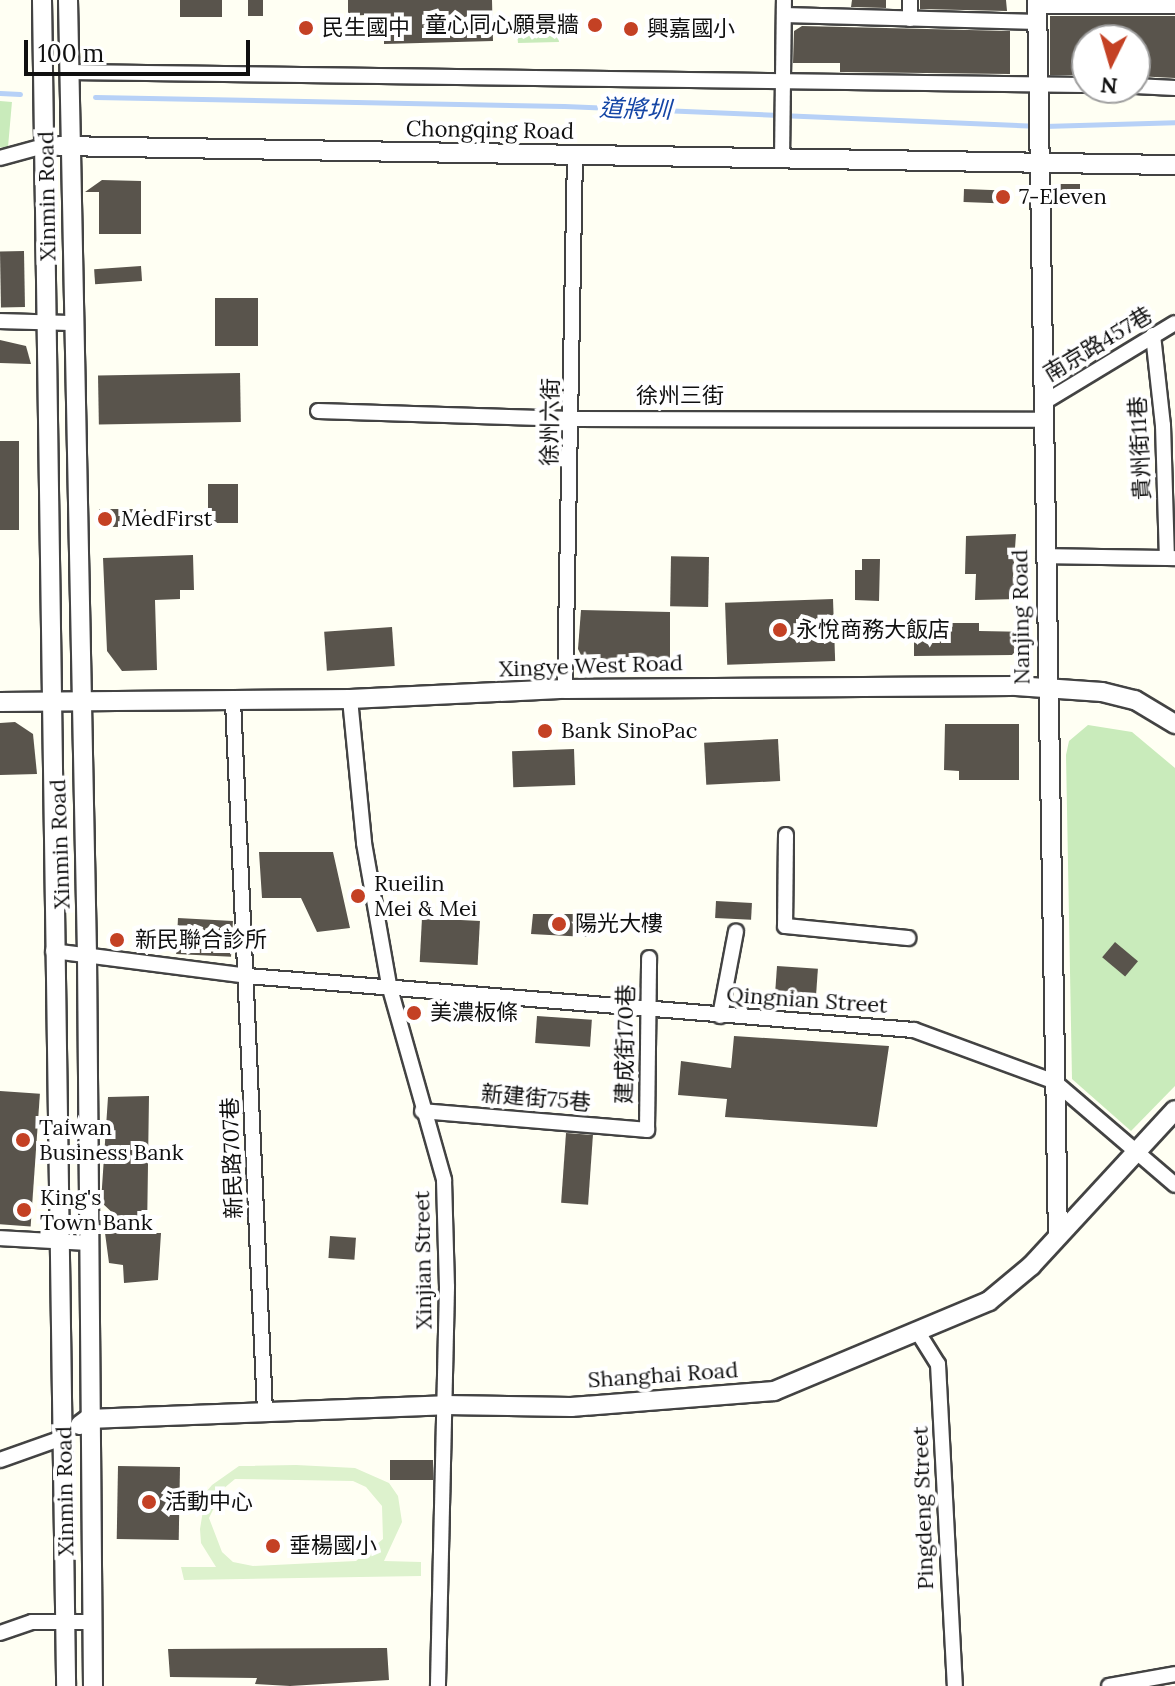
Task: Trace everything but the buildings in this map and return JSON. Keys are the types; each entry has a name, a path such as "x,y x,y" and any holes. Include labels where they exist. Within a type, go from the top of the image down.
{"street":[{"name":"Xinmin Road","path":"42,0 53,951 66,1686"},
{"name":"Xinmin Road","path":"68,0 72,323 87,955 88,1419 93,1686"},
{"path":"910,0 910,19"},
{"path":"782,160 784,8 910,19 1037,9 1175,6"},
{"name":"Nanjing Road","path":"1037,9 1041,143 1045,687 1058,1234"},
{"path":"69,72 784,80 1039,90 1071,87"},
{"path":"1151,87 1175,88"},
{"path":"0,158 44,146"},
{"name":"Chongqing Road","path":"44,146 1175,165"},
{"name":"徐州六街","path":"565,689 575,156"},
{"path":"0,321 72,323"},
{"name":"南京路457巷","path":"1043,412 1175,323"},
{"name":"貴州街11巷","path":"1153,335 1169,425 1171,558"},
{"name":"徐州三街","path":"318,411 572,419 1043,412"},
{"path":"1044,556 1171,558"},
{"name":"Xingye West Road","path":"0,702 350,699 565,689 1045,687 1135,700 1175,724"},
{"name":"Xinjian Street","path":"350,699 364,843 389,985 422,1111 444,1180 445,1405 438,1686"},
{"name":"新民路707巷","path":"233,701 265,1412"},
{"path":"786,835 785,926 908,938"},
{"path":"720,1016 736,931"},
{"path":"53,951 247,976 389,985"},
{"name":"建成街170巷","path":"647,1130 649,958"},
{"name":"Qingnian Street","path":"389,985 646,1011 914,1030 1055,1082 1175,1185"},
{"name":"Shanghai Road","path":"88,1419 445,1405 571,1407 774,1391 919,1334 989,1301 1058,1234 1175,1110"},
{"name":"新建街75巷","path":"422,1111 647,1130"},
{"path":"0,1238 90,1243"},
{"name":"Pingdeng Street","path":"919,1334 938,1364 955,1686"},
{"path":"0,1460 62,1438 88,1419"},
{"path":"0,1633 32,1622 92,1622"},
{"path":"1109,1686 1175,1674"}],"green space":[{"path":"515,13 554,16 559,42 518,43"},
{"path":"0,101 12,102 8,148 0,147"},
{"path":"1088,725 1132,732 1175,768 1175,1086 1131,1131 1072,1079 1066,755 1069,741"},
{"path":"239,1466 355,1468 389,1483 398,1496 402,1522 384,1561 421,1562 421,1576 184,1580 181,1567 216,1567 201,1543 206,1492","holes":["235,1479 353,1481 366,1487 382,1506 383,1539 356,1561 253,1566 233,1562 222,1552 209,1518 223,1489"]}],"waterway":[{"name":"道將圳","path":"0,93 20,94"},
{"name":"道將圳","path":"95,97 564,106 1034,126"},
{"name":"道將圳","path":"1044,126 1175,122"}],"place":[{"name":"童心同心願景牆","path":"595,25"},
{"name":"民生國中","path":"306,28"},
{"name":"興嘉國小","path":"631,29"},
{"name":"7-Eleven","path":"1003,197"},
{"name":"MedFirst","path":"105,519"},
{"name":"永悅商務大飯店","path":"780,630"},
{"name":"Bank SinoPac","path":"545,731"},
{"name":"Rueilin Mei & Mei","path":"358,896"},
{"name":"陽光大樓","path":"559,924"},
{"name":"新民聯合診所","path":"117,940"},
{"name":"美濃板條","path":"414,1013"},
{"name":"Taiwan Business Bank","path":"23,1140"},
{"name":"King's Town Bank","path":"24,1210"},
{"name":"活動中心","path":"149,1502"},
{"name":"垂楊國小","path":"273,1546"}]}
